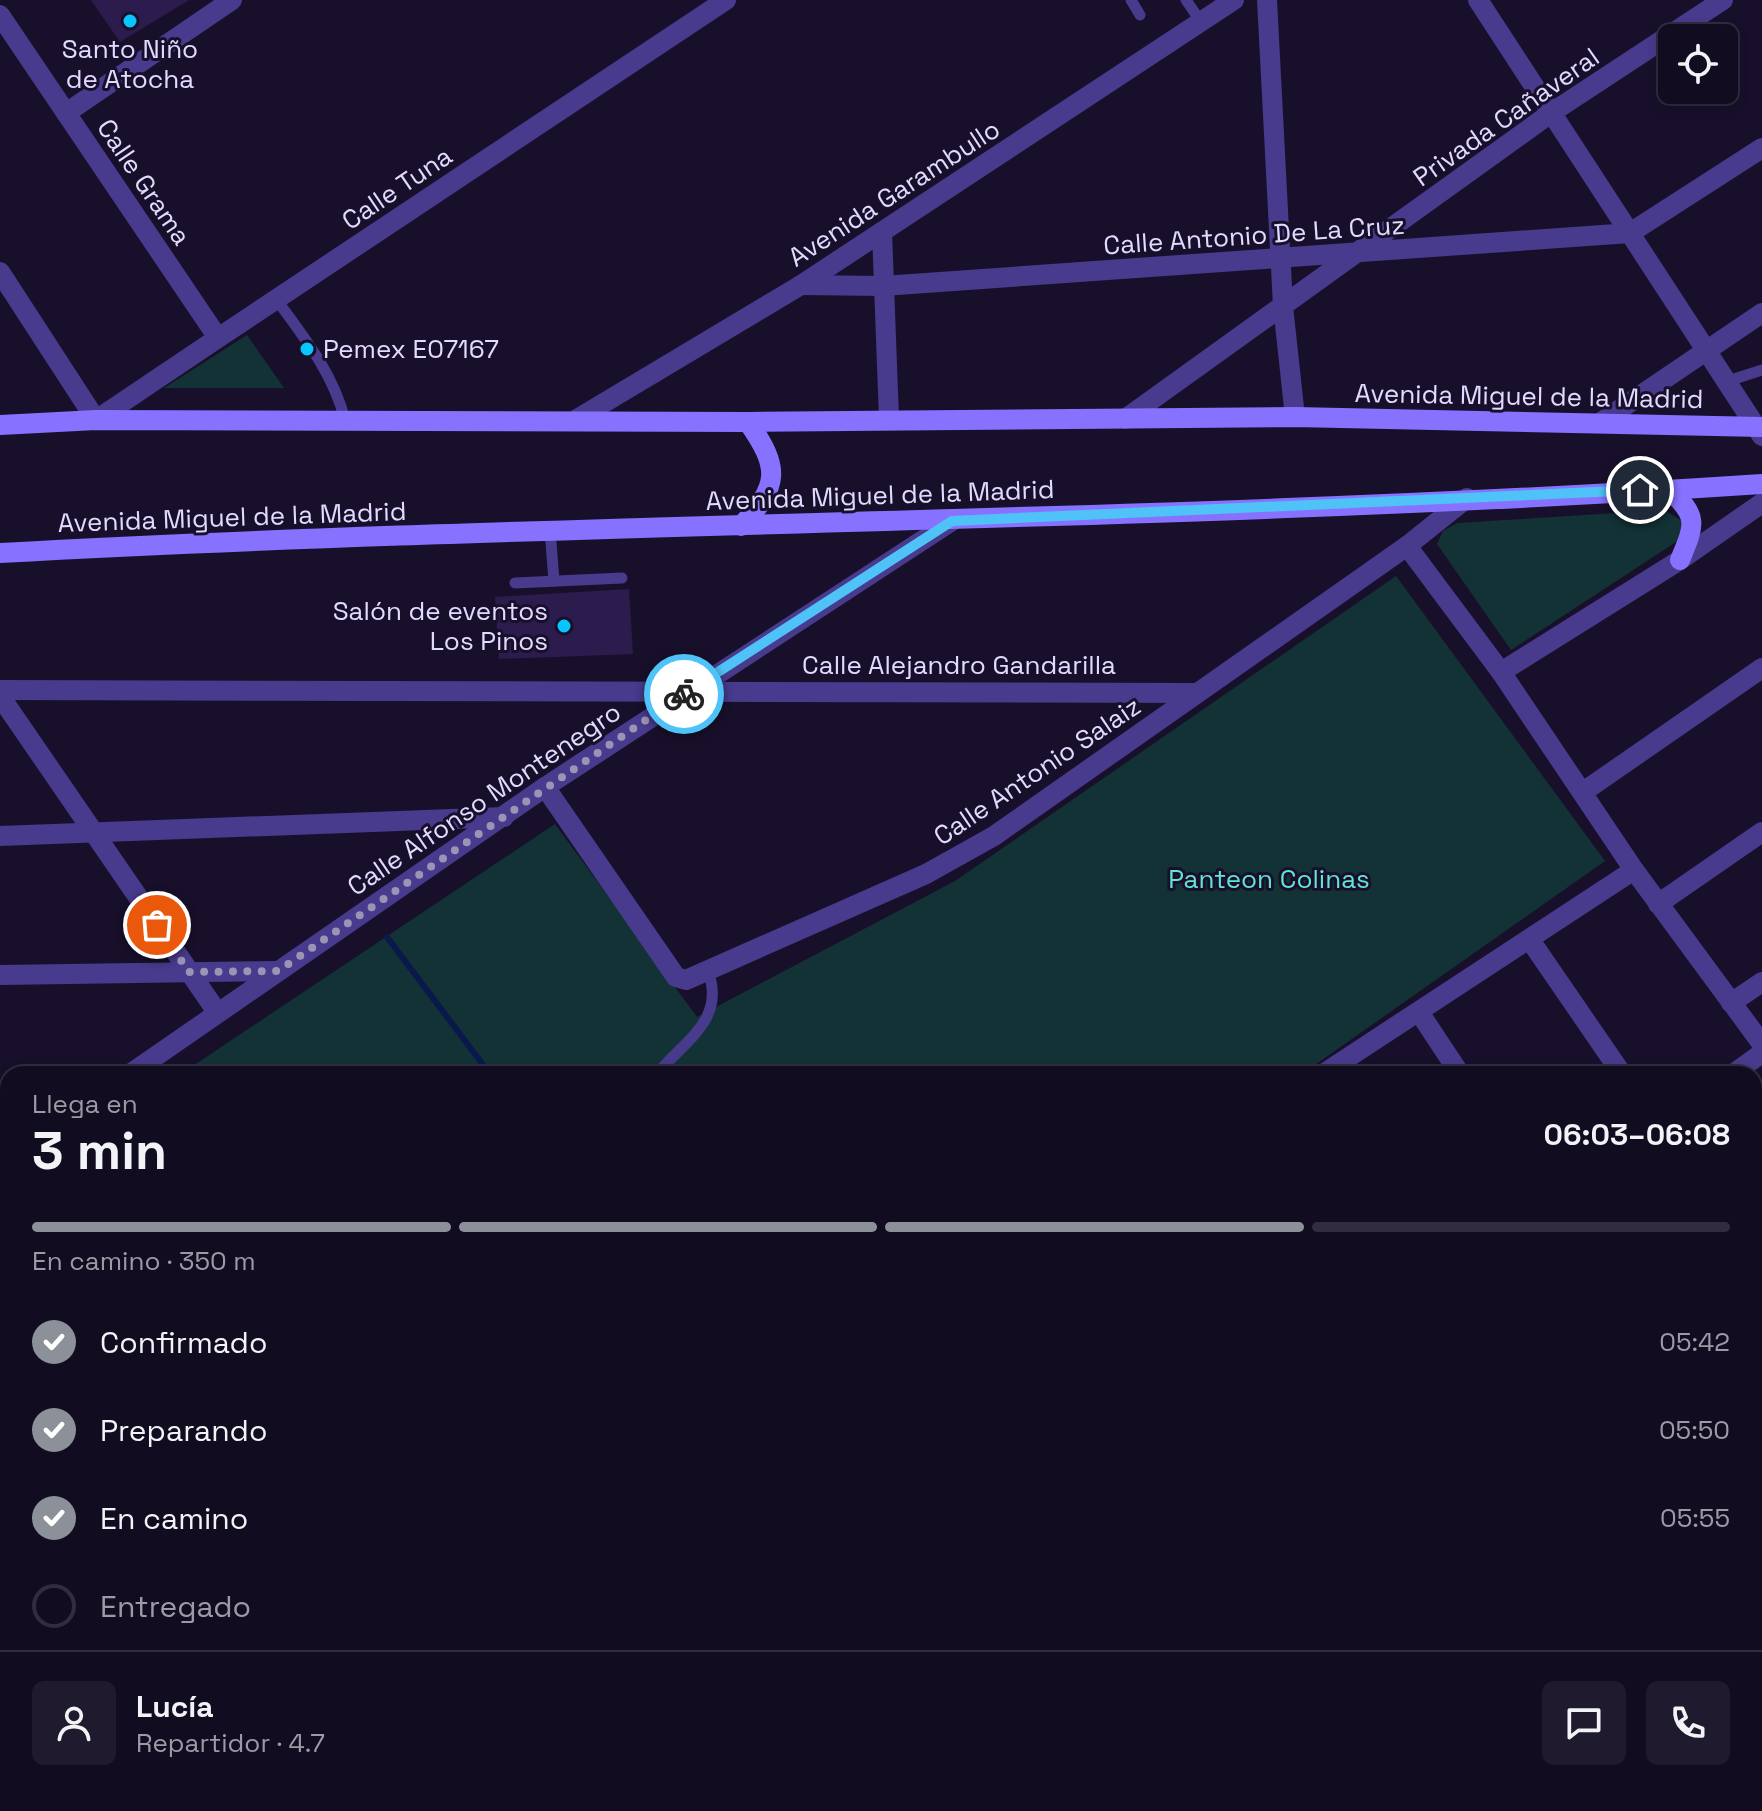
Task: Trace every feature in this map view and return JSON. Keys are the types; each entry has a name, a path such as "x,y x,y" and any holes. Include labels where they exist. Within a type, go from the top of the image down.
{"main road":[{"name":"Avenida Miguel de la Madrid","path":"0,425 96,420 577,419 748,422 889,418 1295,417 1601,422 1760,430"},
{"path":"741,526 764,502 771,483 769,455 748,422"},
{"name":"Avenida Miguel de la Madrid","path":"0,553 550,530 952,521 1762,484"},
{"path":"1668,489 1685,504 1692,517 1692,531 1680,560"}],"street":[{"path":"66,113 232,0"},
{"name":"Calle Tuna","path":"96,420 726,0"},
{"name":"Avenida Garambullo","path":"577,419 801,285 1234,0"},
{"path":"1267,0 1283,306 1295,417"},
{"path":"1478,0 1760,430"},
{"name":"Privada Cañaveral","path":"1125,419 1551,113 1723,0"},
{"name":"Calle Grama","path":"0,15 218,338"},
{"path":"1630,233 1762,148"},
{"path":"882,232 889,418"},
{"name":"Calle Antonio De La Cruz","path":"801,285 883,286 1630,233"},
{"path":"0,272 96,420"},
{"path":"1601,422 1762,313"},
{"name":"Calle Antonio Salaiz","path":"545,787 676,977 686,980 960,857 1030,812 1407,546 1467,498"},
{"path":"1501,672 1680,560 1762,503"},
{"name":"Calle Alfonso Montenegro","path":"141,1066 545,787 952,521"},
{"path":"1407,546 1501,672 1658,904 1762,1044"},
{"path":"1583,792 1762,668"},
{"name":"Calle Alejandro Gandarilla","path":"0,693 691,689 1197,693"},
{"path":"0,693 217,1012"},
{"path":"0,836 504,817"},
{"path":"1658,904 1762,832"},
{"path":"1335,1066 1634,870"},
{"path":"1530,940 1617,1066"},
{"path":"0,975 278,971"},
{"path":"1731,1003 1762,982"},
{"path":"1419,1012 1455,1066"},
{"path":"1744,1066 1762,1053"}],"lane":[{"path":"1131,0 1140,15"},
{"path":"1186,0 1201,22"},
{"path":"276,299 320,360 338,392 345,420"},
{"path":"1728,381 1762,370"},
{"path":"550,530 554,581"},
{"path":"515,583 622,578"},
{"path":"665,1066 703,1025 714,1001 708,971"}],"green space":[{"path":"247,335 284,388 164,388"},
{"path":"1664,510 1684,522 1682,538 1511,650 1437,544 1443,531 1457,523"},
{"name":"Panteon Colinas","path":"1396,576 1605,861 1313,1066 193,1066 555,824 697,1017 955,881"}],"building":[{"name":"Santo Niño de Atocha","path":"91,0 189,0 120,42"},
{"name":"Salón de eventos Los Pinos","path":"629,589 633,654 499,659 495,597"}],"waterway":[{"path":"387,937 484,1066"}],"way so far":[{"path":"157,925 189,972 278,971 684,694"}],"place":[{"name":"Santo Niño de Atocha","path":"130,21"},
{"name":"Pemex E07167","path":"307,349"},
{"name":"Salón de eventos Los Pinos","path":"564,626"}],"route":[{"path":"684,694 952,521 1640,490"}]}
